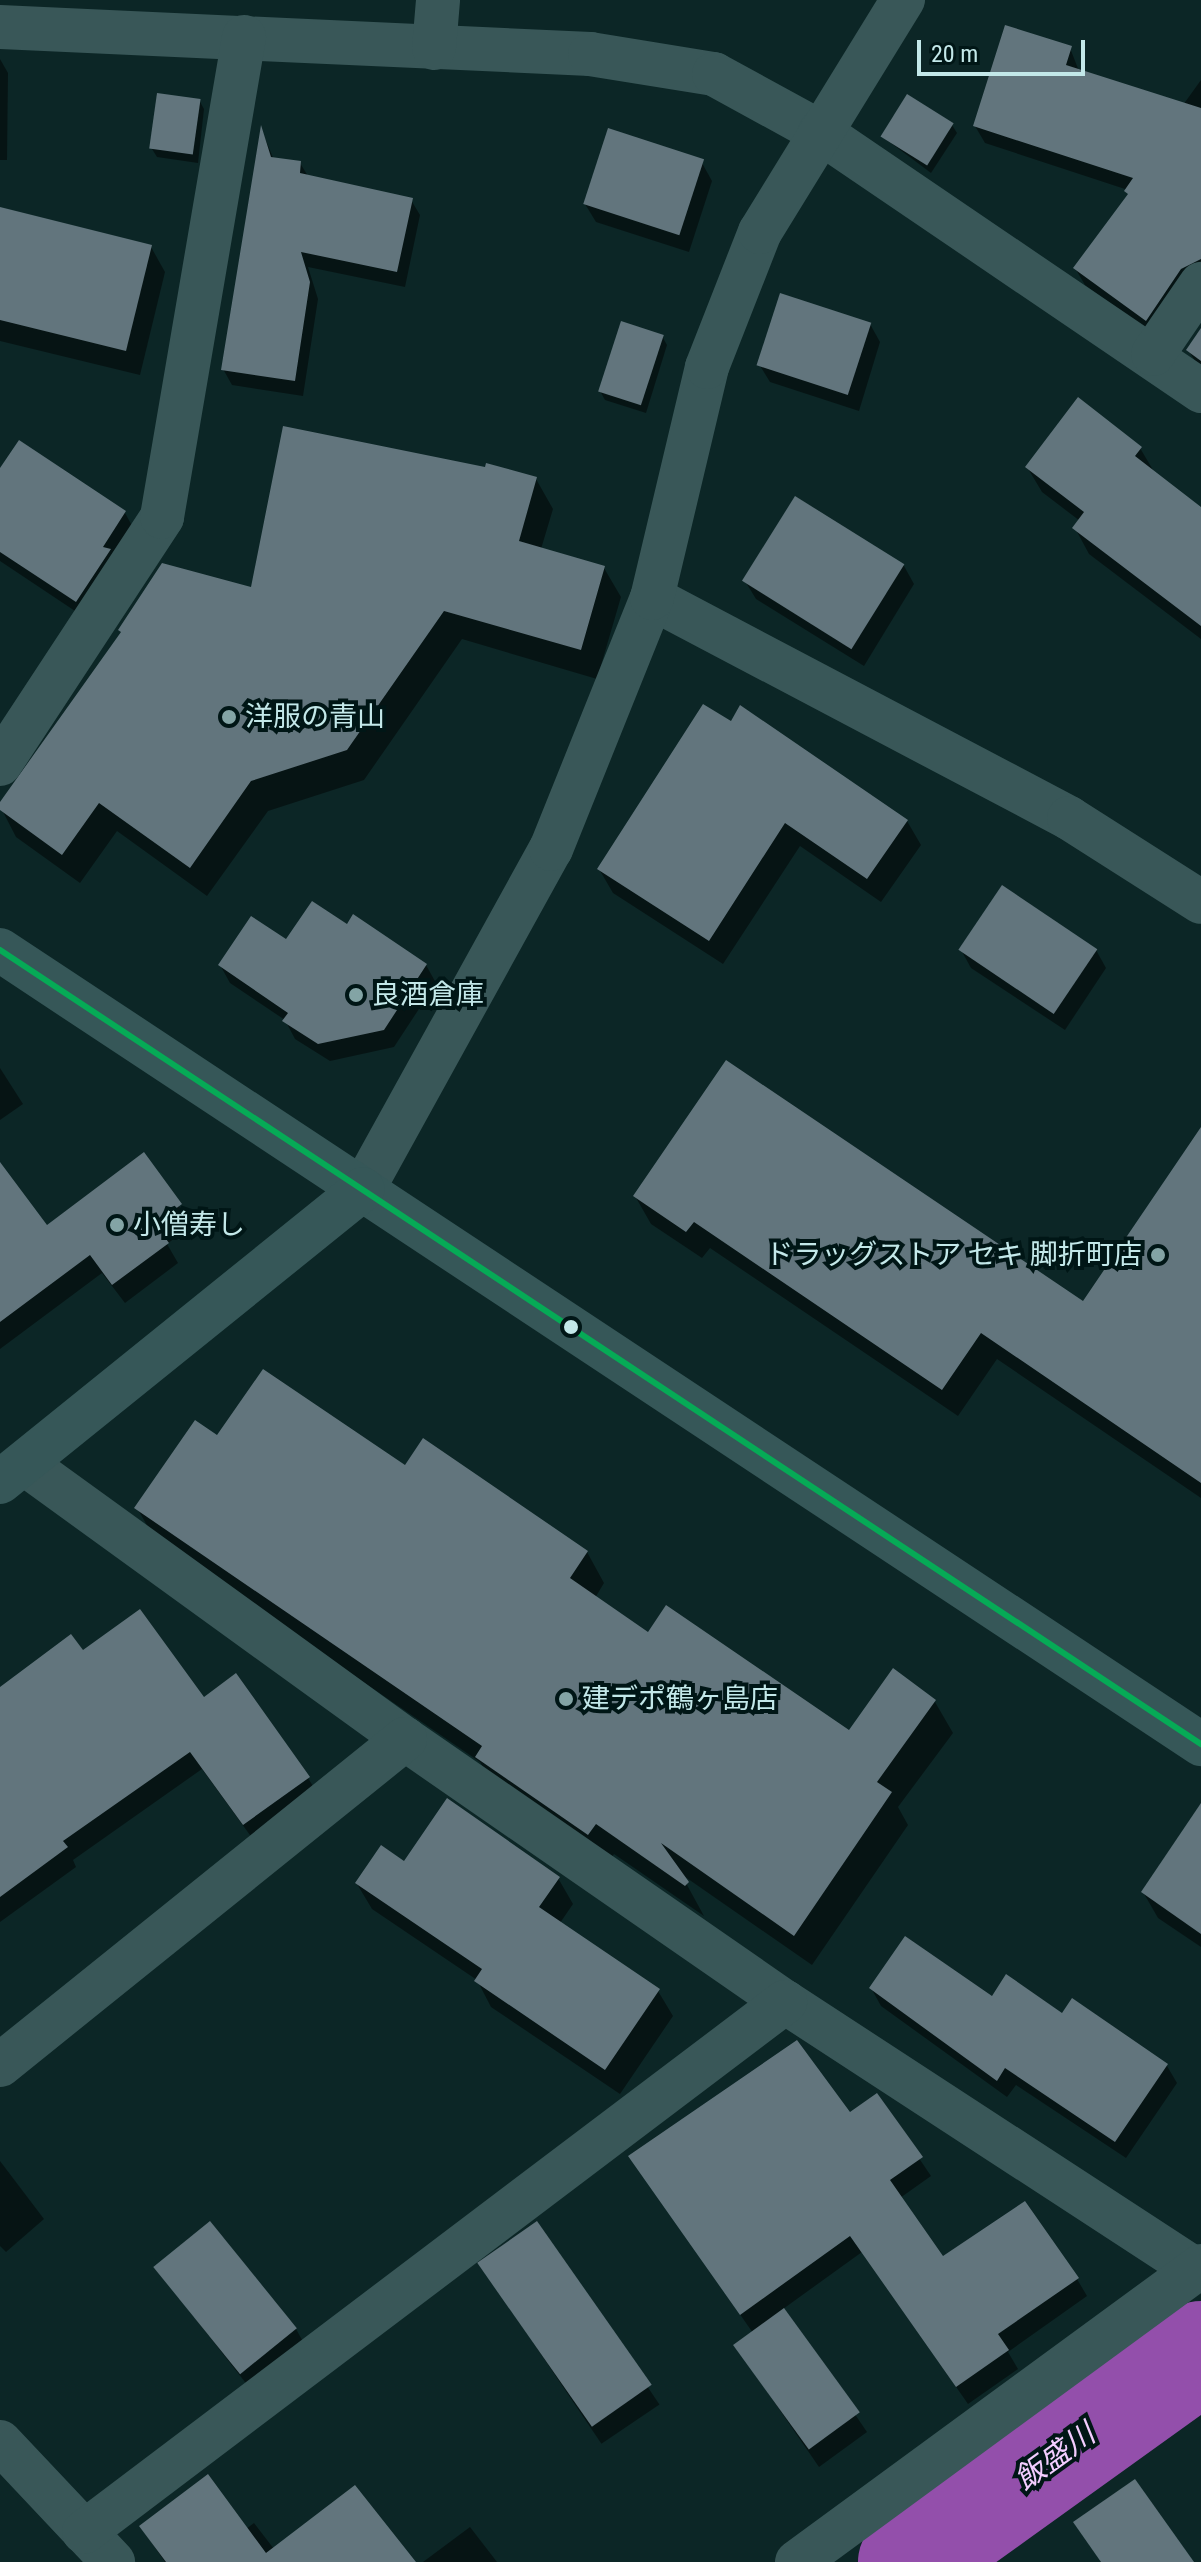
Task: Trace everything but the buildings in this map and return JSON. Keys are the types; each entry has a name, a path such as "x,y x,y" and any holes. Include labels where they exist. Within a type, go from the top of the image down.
{"street":[{"path":"434,48 438,0"},
{"path":"797,2562 1198,2268 785,2002 405,1739 12,1473 363,1189 551,849 652,598 707,367 760,232 903,0"},
{"path":"0,27 44,14 244,37 590,54 714,74 820,132 1153,354 1201,391"},
{"path":"0,764 162,517 244,37"},
{"path":"1153,354 1201,284"},
{"path":"652,598 1069,818 1201,902"},
{"path":"0,950 1201,1744"},
{"path":"0,2065 405,1739"},
{"path":"0,2442 99,2547 785,2002"}],"waterway":[{"name":"飯盛川","path":"909,2562 1201,2352"}],"transit line":[{"path":"0,950 1201,1744"}],"place":[{"name":"洋服の青山","path":"229,717"},
{"name":"良酒倉庫","path":"356,995"},
{"name":"小僧寿し","path":"117,1225"},
{"name":"ドラッグストア セキ 脚折町店","path":"1158,1255"},
{"name":"建デポ鶴ヶ島店","path":"566,1699"}]}
